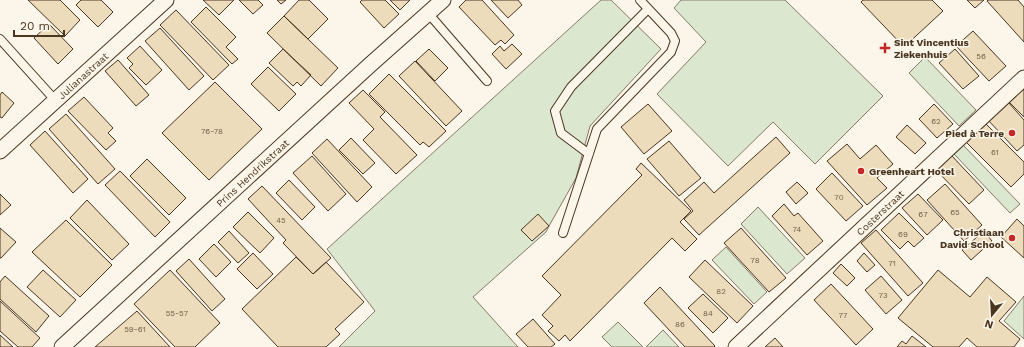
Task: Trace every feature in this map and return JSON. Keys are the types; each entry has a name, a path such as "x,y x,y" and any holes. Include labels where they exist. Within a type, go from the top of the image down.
{"street":[{"name":"Julianastraat","path":"0,151 166,0"},
{"name":"Prins Hendrikstraat","path":"62,347 443,0"},
{"name":"Costerstraat","path":"736,347 1024,78"}],"lane":[{"path":"562,233 597,129 671,52 675,41 671,33 640,0"},
{"path":"589,154 561,134 555,112 571,88 648,9"},
{"path":"428,13 487,81"},
{"path":"0,39 55,100"}],"green space":[{"path":"601,0 611,0 661,49 590,126 576,178 546,232 473,297 518,347 339,347 375,311 327,249"},
{"path":"681,0 785,0 883,96 815,164 773,122 728,166 657,94 706,42 674,8"},
{"path":"925,57 976,110 959,126 909,73"},
{"path":"963,145 1020,204 1010,213 954,154"},
{"path":"758,207 805,258 787,274 741,224"},
{"path":"726,247 767,292 754,304 712,260"},
{"path":"1024,296 1024,339 1004,321"},
{"path":"618,322 643,347 612,347 602,337"},
{"path":"663,330 679,347 646,347"}],"building":[{"path":"28,0 60,0 80,20 65,36"},
{"path":"81,0 101,0 113,12 98,27 76,5"},
{"path":"203,0 234,0 219,15"},
{"path":"239,0 258,0 263,5 253,14"},
{"path":"277,0 286,0 281,4"},
{"path":"299,0 309,0 328,19 308,39 284,16"},
{"path":"362,0 385,0 399,14 384,28 360,2"},
{"path":"390,0 410,0 400,10"},
{"path":"466,0 482,0 514,35 505,44 501,40 495,45 459,7"},
{"path":"491,0 518,0 522,5 508,18"},
{"path":"863,0 932,0 943,11 904,47 861,2"},
{"path":"967,0 984,0 975,8"},
{"path":"1018,0 1024,7 1024,42 987,1"},
{"path":"206,7 236,37 226,47 238,59 232,64 191,22"},
{"path":"176,10 229,65 213,80 160,25"},
{"path":"284,16 338,68 321,86 267,33"},
{"path":"49,24 73,49 58,64 34,38"},
{"path":"160,28 204,76 189,90 145,41"},
{"path":"973,31 1006,66 989,81 956,46"},
{"path":"512,44 522,54 506,69 492,54 500,46 504,51"},
{"path":"140,46 162,70 146,85 129,68 133,64 127,58"},
{"path":"283,49 311,75 301,86 297,82 293,86 269,63"},
{"path":"429,49 448,68 435,81 416,61"},
{"path":"955,49 979,76 963,89 939,63"},
{"path":"118,60 149,95 136,106 105,71"},
{"path":"415,61 462,111 446,126 399,76"},
{"path":"268,67 296,94 279,111 251,84"},
{"path":"389,74 446,131 429,147 423,142 420,145 369,94"},
{"path":"215,82 262,129 209,180 162,133"},
{"path":"1024,86 1024,117 1008,101"},
{"path":"363,90 385,112 380,117 417,155 396,174 363,140 374,129 349,103"},
{"path":"2,92 14,103 2,118 0,117 0,95"},
{"path":"84,97 113,128 108,133 116,141 106,150 68,111"},
{"name":"Pied à Terre","path":"1008,102 1024,120 1024,145 1017,151 988,120"},
{"path":"648,104 672,131 644,154 621,127"},
{"path":"934,104 953,124 937,138 919,119"},
{"path":"66,114 115,169 98,184 49,129"},
{"path":"985,123 1024,162 1024,174 1011,187 966,142"},
{"path":"907,125 926,143 915,154 896,137"},
{"path":"45,131 88,179 73,193 30,145"},
{"path":"776,137 790,153 699,235 684,219 693,211 684,200 704,182 714,193"},
{"path":"351,138 375,163 363,174 339,150"},
{"path":"327,139 372,187 357,202 312,153"},
{"path":"669,141 701,178 679,196 647,159"},
{"name":"Greenheart Hotel","path":"847,144 860,159 876,145 893,164 877,178 887,188 867,205 827,161"},
{"path":"951,155 984,190 969,204 936,170"},
{"path":"312,156 346,194 328,211 293,173"},
{"path":"147,159 186,198 169,215 130,176"},
{"path":"641,163 691,211 680,222 697,239 685,251 672,238 570,341 565,335 559,341 548,331 553,326 542,315 561,295 542,276 642,175 636,169"},
{"path":"120,171 170,222 155,237 105,185"},
{"path":"832,173 863,206 846,221 816,189"},
{"path":"289,180 315,207 302,220 276,193"},
{"path":"797,182 808,193 796,204 786,192"},
{"path":"945,184 982,225 964,241 927,200"},
{"path":"262,186 331,258 313,274 283,243 286,240 248,199"},
{"path":"0,194 11,205 0,215"},
{"path":"918,194 943,220 927,235 902,208"},
{"path":"87,200 129,244 112,260 70,218"},
{"path":"784,204 794,216 798,213 823,241 807,255 772,216"},
{"path":"248,212 274,238 260,253 233,227"},
{"path":"899,213 924,238 914,247 908,241 900,249 881,230"},
{"path":"538,214 549,226 532,241 521,230"},
{"path":"1017,219 1024,226 1024,258 1001,237"},
{"path":"66,220 112,265 80,297 32,252"},
{"path":"0,228 16,242 1,258 0,258"},
{"path":"741,228 786,278 769,292 724,243"},
{"path":"876,230 923,283 908,296 861,243"},
{"path":"229,231 249,253 238,263 218,242"},
{"path":"984,231 992,241 971,260 962,250"},
{"path":"214,244 231,262 216,277 199,259"},
{"path":"253,253 273,274 257,289 237,269"},
{"path":"864,253 875,265 867,272 857,261"},
{"path":"296,257 313,274 326,262 364,302 335,329 340,334 326,347 278,347 242,309"},
{"path":"189,259 225,299 212,311 176,271"},
{"path":"705,260 753,306 737,323 689,277"},
{"path":"841,264 855,278 847,286 833,273"},
{"path":"43,270 76,300 60,317 27,287"},
{"path":"170,270 220,323 195,347 175,347 134,304"},
{"path":"938,270 970,297 987,277 1016,302 999,321 1020,339 1014,347 977,347 967,338 959,347 933,347 898,318"},
{"path":"5,276 49,316 36,332 0,299 0,282"},
{"path":"881,276 902,300 886,314 865,290"},
{"path":"831,284 873,329 856,345 814,300"},
{"path":"660,287 715,346 714,347 685,347 644,303"},
{"path":"703,294 728,318 713,333 688,308"},
{"path":"0,301 40,338 32,347 18,347 0,331"},
{"path":"137,311 170,347 95,347"},
{"path":"533,319 555,344 551,347 528,347 516,334"},
{"path":"0,335 13,347 0,347"},
{"path":"912,336 926,347 897,347 902,341 906,344"},
{"path":"775,338 783,347 765,347"}],"place":[{"name":"Sint Vincentius Ziekenhuis","path":"885,48"},
{"name":"Pied à Terre","path":"1012,133"},
{"name":"Greenheart Hotel","path":"861,171"},
{"name":"Christiaan David School","path":"1012,238"}]}
